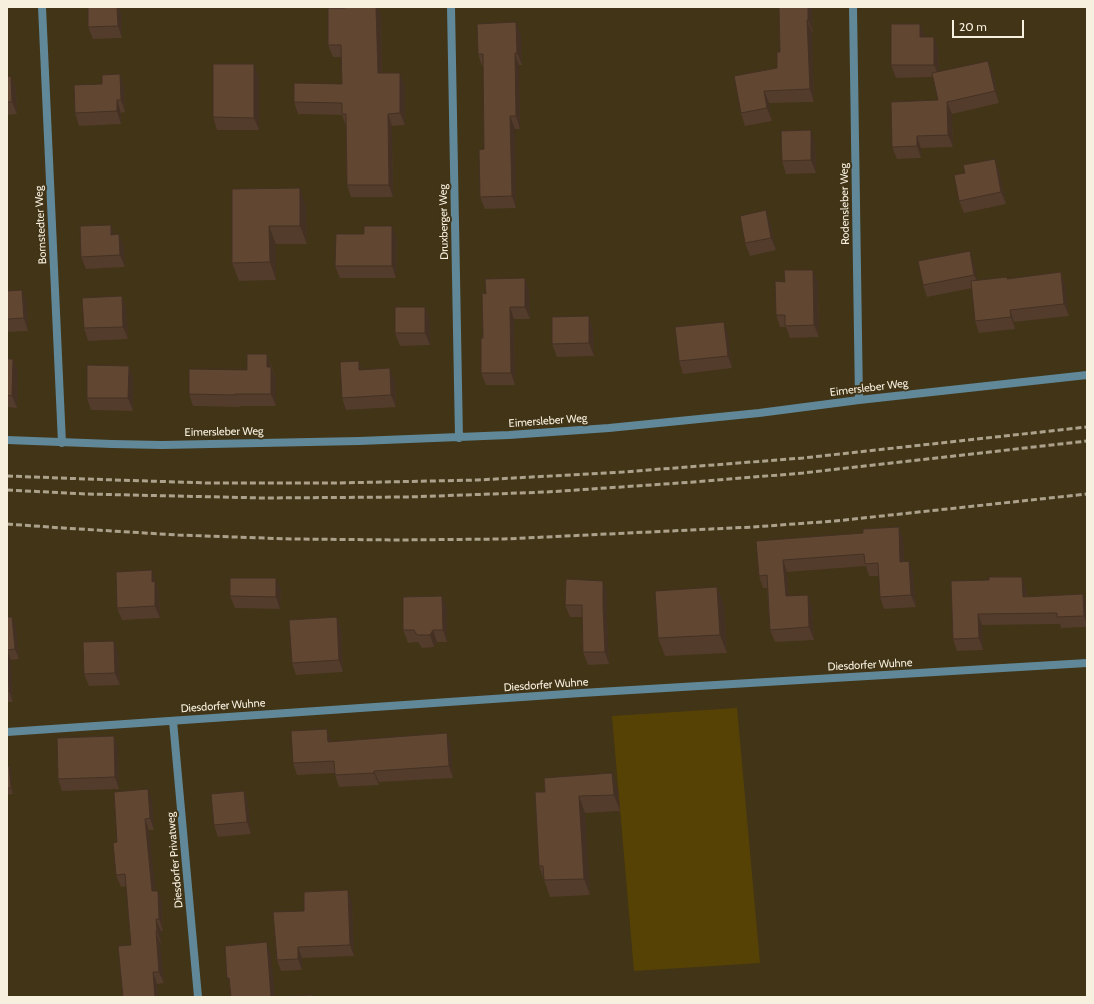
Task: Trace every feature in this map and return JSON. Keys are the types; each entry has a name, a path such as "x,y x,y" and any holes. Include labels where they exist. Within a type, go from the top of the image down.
{"street":[{"name":"Bornstedter Weg","path":"42,7 62,443"},
{"name":"Druxberger Weg","path":"451,7 459,438"},
{"name":"Rodensleber Weg","path":"853,7 859,400"},
{"name":"Eimersleber Weg","path":"7,440 62,443 162,445 459,438 609,428 759,413 859,400 1087,375"},
{"name":"Diesdorfer Wuhne","path":"7,732 582,693 1087,663"},
{"name":"Diesdorfer Privatweg","path":"173,721 198,997"}],"shaded area":[{"path":"737,708 760,963 634,971 612,716"}],"building":[{"path":"88,7 117,7 118,26 88,27"},
{"path":"376,7 378,73 400,73 400,113 388,114 389,185 347,185 346,114 342,114 342,103 294,102 294,83 342,84 341,45 328,45 328,8"},
{"path":"779,7 808,7 807,20 810,89 764,91 767,108 741,113 734,76 777,68 777,52 780,52"},
{"path":"516,22 516,116 510,116 512,196 480,197 479,150 484,149 483,54 478,54 477,24"},
{"path":"891,24 920,24 920,37 934,37 934,65 891,65"},
{"path":"988,61 995,91 947,102 948,135 917,136 917,146 892,147 891,102 938,100 932,73"},
{"path":"213,64 254,64 254,118 213,117"},
{"path":"120,74 121,100 117,100 117,111 75,113 74,85 102,84 102,75"},
{"path":"11,76 12,102 7,102 7,77"},
{"path":"811,130 811,160 782,161 781,131"},
{"path":"995,159 1001,192 959,201 954,175 965,173 963,165"},
{"path":"300,188 300,226 269,226 270,262 232,263 232,189"},
{"path":"766,210 771,238 745,243 740,216"},
{"path":"111,225 111,235 119,234 120,255 81,257 80,226"},
{"path":"364,226 392,226 392,266 335,266 336,234 364,234"},
{"path":"970,251 974,275 923,285 918,261"},
{"path":"784,270 813,270 814,325 785,326 785,315 776,315 775,281 785,282"},
{"path":"1061,272 1064,304 1010,310 1011,317 975,321 971,281 1007,277 1007,279"},
{"path":"525,278 525,307 510,307 511,373 481,373 481,338 483,338 482,293 486,294 485,279"},
{"path":"22,290 24,318 7,319 7,291"},
{"path":"122,296 123,327 84,328 82,298"},
{"path":"395,307 425,307 425,333 395,333"},
{"path":"589,316 589,343 552,344 552,317"},
{"path":"724,322 728,356 679,361 675,327"},
{"path":"247,354 267,354 267,367 271,367 271,394 189,394 189,369 247,370"},
{"path":"7,359 13,359 12,396 7,395"},
{"path":"359,361 359,370 390,368 391,395 342,398 340,362"},
{"path":"87,365 129,366 128,398 87,398"},
{"path":"899,527 900,562 909,561 911,595 880,597 878,563 865,564 864,554 783,560 786,596 808,595 809,627 770,630 767,575 759,576 756,541 863,533 863,529"},
{"path":"152,570 152,582 155,581 155,606 117,608 116,572"},
{"path":"989,577 1022,577 1023,597 1083,594 1084,616 1057,617 1057,613 978,614 979,638 953,639 951,581 989,580"},
{"path":"230,578 276,578 276,597 230,596"},
{"path":"566,579 603,581 605,652 583,652 582,605 565,605"},
{"path":"717,587 720,635 658,638 655,591"},
{"path":"442,596 443,630 433,630 430,635 417,635 414,630 403,630 403,597"},
{"path":"7,617 12,617 15,649 7,650"},
{"path":"337,617 339,660 292,663 289,620"},
{"path":"114,641 115,673 84,674 83,642"},
{"path":"7,650 9,691 7,691"},
{"path":"327,729 328,742 447,733 449,766 335,775 334,761 293,763 291,731"},
{"path":"114,736 115,777 58,779 57,738"},
{"path":"7,766 9,766 11,788 7,788"},
{"path":"612,773 614,795 579,796 584,879 544,880 543,866 539,866 535,792 545,792 544,778"},
{"path":"148,789 150,818 145,819 152,891 158,891 159,919 156,919 156,931 159,972 153,972 155,997 123,997 118,946 131,945 125,874 116,875 113,843 117,842 114,792"},
{"path":"244,791 247,822 214,825 211,794"},
{"path":"348,890 350,945 298,947 298,959 277,960 273,912 304,911 304,892"},
{"path":"267,942 271,997 231,997 229,978 227,978 225,946"},
{"path":"313,995 313,997 275,997"}],"railway":[{"path":"7,476 208,483 336,483 478,480 623,472 803,458 1087,427"},
{"path":"7,490 87,494 264,498 408,497 547,492 803,473 1087,441"},
{"path":"7,524 178,535 291,539 504,539 753,527 835,521 1087,494"}]}
